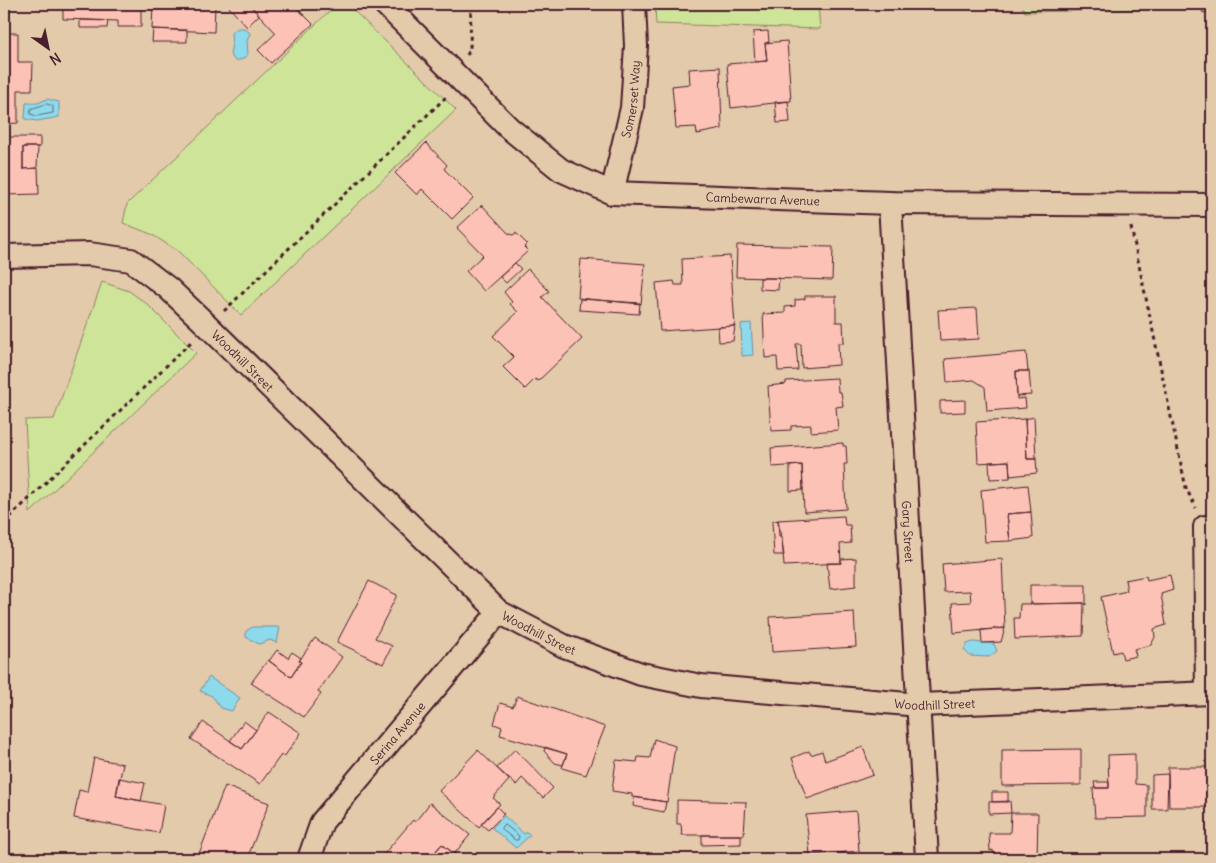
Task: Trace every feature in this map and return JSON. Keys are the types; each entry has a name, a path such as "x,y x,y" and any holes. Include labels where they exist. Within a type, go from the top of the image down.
{"street":[{"name":"Cambewarra Avenue","path":"385,4 509,128 561,170 612,193 890,203 1212,205"},
{"name":"Somerset Way","path":"612,193 632,108 636,46 634,4"},
{"name":"Gary Street","path":"890,203 927,859"},
{"name":"Woodhill Street","path":"4,256 89,254 131,260 168,288 208,326 499,612 564,646 641,674 701,686 919,705 1210,693"},
{"path":"1205,527 1210,693"},
{"name":"Serina Avenue","path":"309,859 322,822 499,612"}],"path":[{"path":"4,523 453,90 454,75 470,50 471,4"},
{"path":"1127,205 1186,488 1205,527"}],"green space":[{"path":"337,4 347,4 456,110 241,315 178,251 151,234 123,223 127,204"},
{"path":"655,4 818,4 820,29 656,24"},
{"path":"1021,4 1148,4 1150,9 1025,12"},
{"path":"102,282 129,291 147,304 196,353 30,513 25,420 54,419"}],"water":[{"path":"238,28 244,28 250,33 247,41 248,54 243,59 235,61 230,54 232,44 231,33"},
{"path":"47,99 59,102 59,117 37,121 25,119 26,103 38,103"},
{"path":"751,323 753,355 742,356 741,324"},
{"path":"253,627 280,627 277,643 270,640 259,644 246,637 246,631"},
{"path":"973,642 994,644 997,651 989,657 970,656 964,650 967,644"},
{"path":"209,677 240,698 232,711 221,708 212,696 200,691"},
{"path":"504,816 524,834 527,832 530,835 516,848 492,828"}],"building":[{"path":"63,4 141,4 141,27 118,27 118,21 63,19"},
{"path":"153,4 215,4 214,32 152,29"},
{"path":"232,4 249,4 259,15 247,27 229,7"},
{"path":"249,4 293,4 313,24 271,63 258,50 276,33"},
{"path":"1201,4 1212,4 1212,11 1203,13"},
{"path":"80,20 108,21 107,28 80,28"},
{"path":"153,29 187,30 187,42 152,42"},
{"path":"768,31 769,42 765,43 767,61 755,62 753,32"},
{"path":"4,33 18,33 18,62 33,62 32,90 18,90 18,123 4,124"},
{"path":"787,41 791,101 731,108 727,64 767,61 765,43"},
{"path":"720,67 722,129 697,134 696,127 676,128 672,86 690,84 689,69"},
{"path":"788,101 790,122 777,123 775,102"},
{"path":"4,137 40,137 40,147 23,147 23,169 38,168 39,194 4,195"},
{"path":"426,143 447,165 444,169 473,198 452,219 422,189 417,195 395,173"},
{"path":"23,147 38,147 37,168 23,169"},
{"path":"482,205 508,233 513,235 516,233 527,244 524,247 528,251 484,291 466,271 483,255 457,228"},
{"path":"737,245 833,247 832,280 736,277"},
{"path":"730,256 735,326 660,331 656,283 674,281 675,285 683,285 682,259"},
{"path":"581,259 645,264 641,304 578,298"},
{"path":"515,263 521,269 506,283 500,277"},
{"path":"528,269 549,291 542,297 582,339 538,381 535,379 525,389 503,367 514,357 493,336 518,312 510,304 512,302 504,292"},
{"path":"760,278 779,278 778,290 760,289"},
{"path":"805,296 836,296 836,322 843,322 844,343 838,343 839,365 802,368 801,344 796,344 798,370 778,371 777,357 765,358 763,314 785,313 785,307 795,306 795,300 805,299"},
{"path":"580,299 640,303 639,314 579,310"},
{"path":"977,308 979,339 940,341 938,310"},
{"path":"735,326 733,341 719,342 718,327"},
{"path":"1026,352 1028,371 1016,371 1017,399 1025,398 1026,408 987,411 985,387 974,380 947,382 945,359"},
{"path":"1016,371 1029,371 1031,395 1017,396"},
{"path":"837,378 838,392 841,392 843,406 836,407 838,430 811,432 811,425 791,426 791,430 771,431 768,386 786,384 786,381"},
{"path":"965,400 965,412 940,413 940,401"},
{"path":"1034,417 1036,459 1027,459 1025,419"},
{"path":"1025,419 1027,459 1036,459 1037,473 1010,476 1009,461 978,463 976,422"},
{"path":"843,443 843,446 846,446 847,464 844,464 846,509 804,512 802,465 772,467 771,448"},
{"path":"1009,461 1010,478 990,479 989,462"},
{"path":"802,465 803,490 790,491 790,466"},
{"path":"1028,485 1031,512 1007,514 1010,541 985,542 981,490"},
{"path":"1031,512 1033,538 1010,541 1007,514"},
{"path":"844,516 845,525 850,525 851,543 840,544 841,563 784,566 782,537 779,537 778,520"},
{"path":"778,520 784,555 774,555 772,522"},
{"path":"856,558 856,586 830,589 827,563 841,563 841,559"},
{"path":"1002,559 1005,628 954,633 952,603 971,602 970,591 944,592 942,564"},
{"path":"1170,575 1173,590 1161,594 1166,625 1154,629 1155,637 1151,645 1134,649 1136,656 1123,659 1121,651 1113,653 1101,597 1127,591 1125,580 1146,576 1147,580"},
{"path":"369,581 397,595 375,638 392,646 383,664 337,642"},
{"path":"1030,585 1086,585 1086,605 1084,603 1030,604"},
{"path":"1084,603 1083,636 1015,639 1014,618 1019,618 1020,604"},
{"path":"854,612 856,647 772,652 770,617"},
{"path":"1005,628 1001,642 982,643 981,630"},
{"path":"315,638 342,657 318,692 321,694 304,717 251,683 268,660 291,677 301,662 299,661"},
{"path":"277,650 288,658 292,652 301,658 299,661 301,662 291,677 269,661"},
{"path":"517,696 605,727 586,775 562,768 567,754 500,735 502,727 494,724 500,703 513,707"},
{"path":"269,712 301,733 284,757 281,755 260,784 191,739 203,722 242,749"},
{"path":"244,721 256,730 242,749 230,741"},
{"path":"654,739 675,746 667,802 632,797 632,794 612,791 616,760 637,762 638,757 650,758"},
{"path":"545,747 567,754 563,765 555,763 544,751"},
{"path":"863,747 873,775 807,799 792,758 809,751 811,755 822,751 825,761"},
{"path":"515,749 553,788 543,798 522,778 516,785 497,768"},
{"path":"1081,749 1081,785 1002,786 1002,750"},
{"path":"478,750 509,780 493,798 500,804 479,827 439,791"},
{"path":"1135,754 1135,784 1147,785 1147,817 1095,818 1093,788 1109,788 1108,755"},
{"path":"94,758 123,764 116,796 164,805 159,833 74,818 79,790 87,792"},
{"path":"1168,767 1211,767 1212,807 1169,807"},
{"path":"1168,774 1167,809 1152,809 1152,775"},
{"path":"119,778 145,783 141,801 116,796"},
{"path":"1094,782 1109,782 1109,788 1095,788"},
{"path":"225,786 269,803 247,859 197,859"},
{"path":"992,792 1008,792 1008,802 992,802"},
{"path":"634,797 666,802 664,812 633,806"},
{"path":"677,800 746,802 744,835 682,835 681,824 677,824"},
{"path":"1010,801 1011,813 989,814 989,802"},
{"path":"430,803 470,835 454,854 442,844 429,859 389,859 383,855 413,820 415,822"},
{"path":"497,807 504,814 488,830 481,824"},
{"path":"856,811 859,851 810,855 806,815"},
{"path":"1011,813 1038,813 1037,859 994,859 993,850 990,851 989,833 1010,833"},
{"path":"702,835 741,835 741,844 702,845"},
{"path":"5,842 6,859 4,859"},
{"path":"442,844 452,852 446,859 429,859"},
{"path":"24,852 25,859 6,859 6,854"}]}
